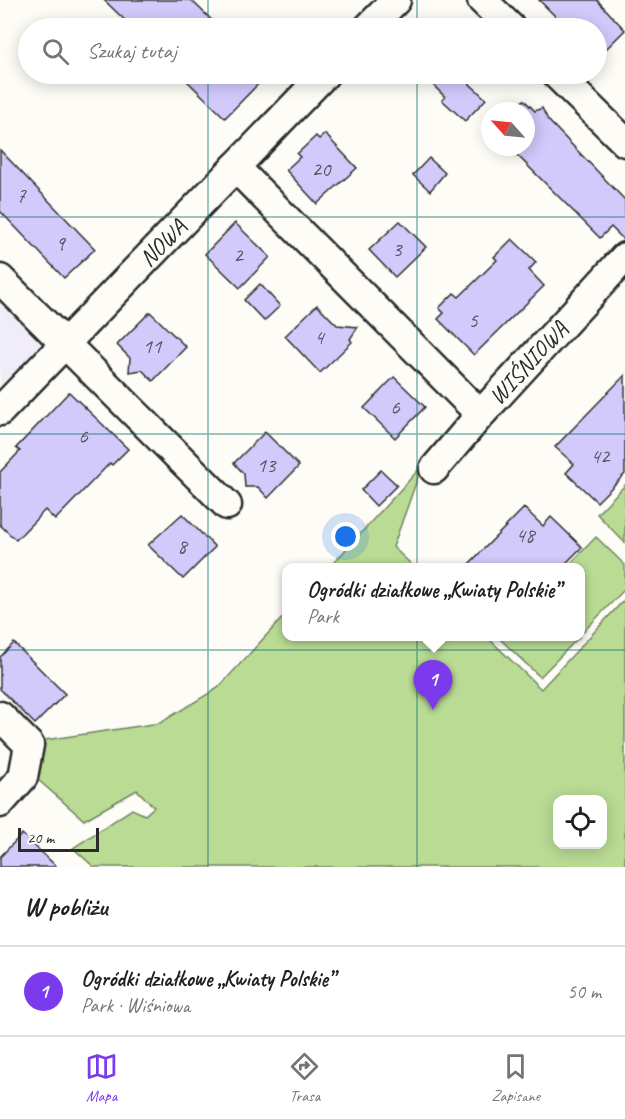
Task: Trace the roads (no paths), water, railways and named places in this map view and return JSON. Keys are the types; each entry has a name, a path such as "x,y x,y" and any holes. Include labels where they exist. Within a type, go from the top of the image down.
{"street":[{"path":"378,18 396,0"},
{"path":"482,0 501,18"},
{"name":"NOWA","path":"0,411 315,84"},
{"path":"566,84 625,142"},
{"path":"235,167 468,402"},
{"name":"WIŚNIOWA","path":"434,469 481,414 625,257"},
{"path":"0,279 227,505"},
{"path":"0,716 28,745 23,777 0,802"}],"place":[{"name":"Ogródki działkowe „Kwiaty Polskie”","path":"433,710"}]}
